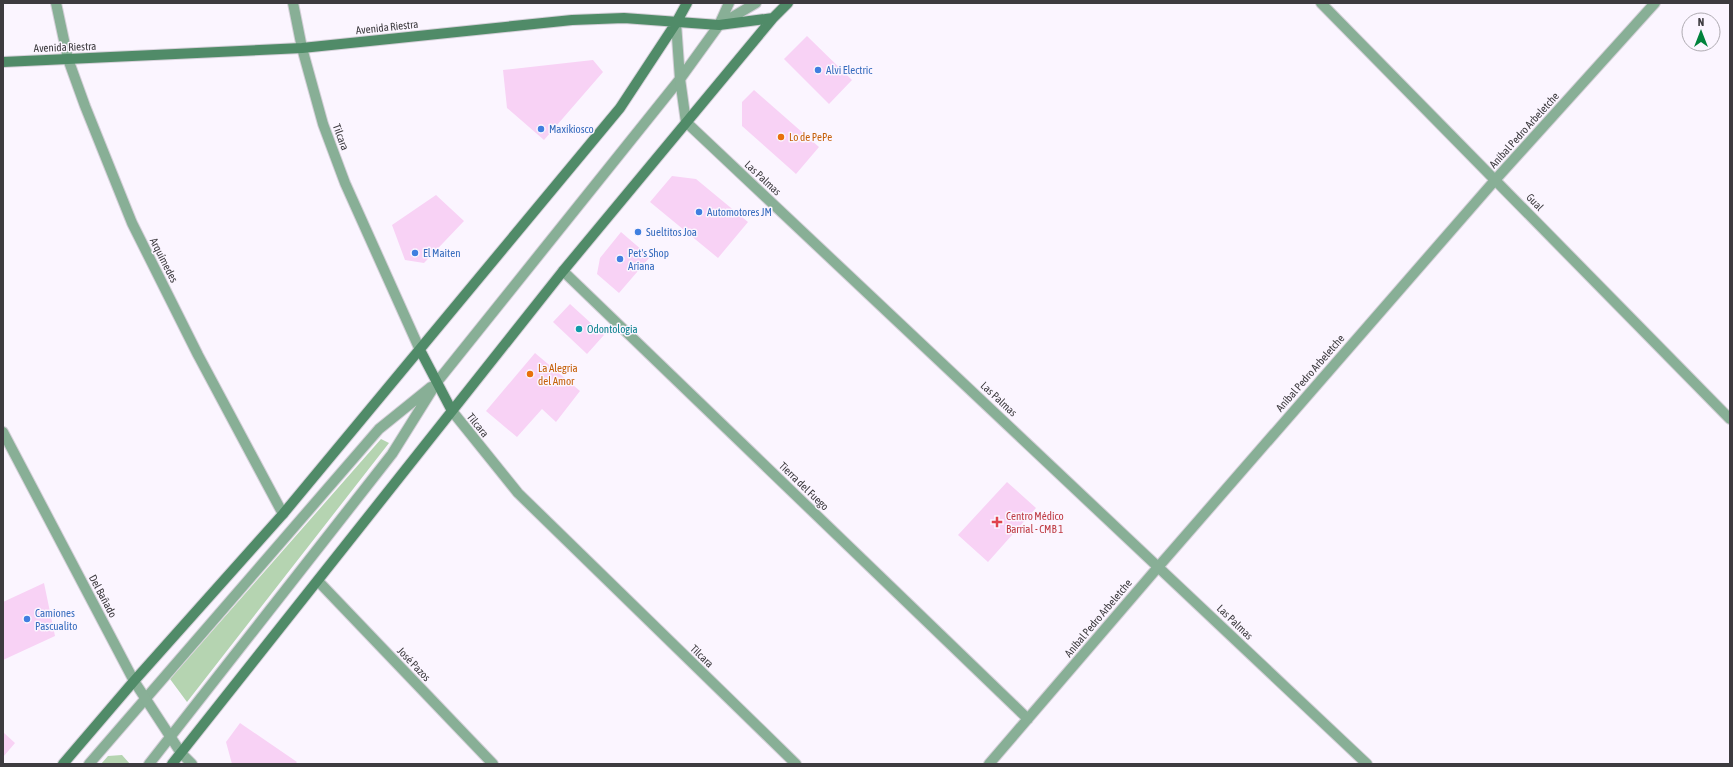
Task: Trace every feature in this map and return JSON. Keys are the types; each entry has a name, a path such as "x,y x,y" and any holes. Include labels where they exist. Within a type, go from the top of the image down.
{"main road":[{"path":"63,764 134,681 283,514 620,108 687,3"},
{"path":"172,764 563,272 686,122 773,18 788,3"},
{"name":"Avenida Riestra","path":"3,62 302,48 572,20 624,18 719,25 773,18"},
{"name":"Tilcara","path":"420,350 452,412"}],"street":[{"name":"Arquímedes","path":"56,3 68,59 85,106 132,223 198,355 283,514"},
{"name":"Tilcara","path":"293,3 302,48 323,124 345,183 420,350"},
{"path":"149,764 392,454 437,382 680,79 719,25 729,3"},
{"path":"719,25 756,3"},
{"name":"Gual","path":"1321,3 1496,179 1730,419"},
{"name":"Aníbal Pedro Arbeletche","path":"989,764 1158,566 1496,179 1655,3"},
{"path":"676,22 680,79 686,122"},
{"name":"Las Palmas","path":"686,122 1367,764"},
{"name":"Tierra del Fuego","path":"563,272 1028,719"},
{"path":"89,764 379,429 437,382"},
{"name":"Tilcara","path":"452,412 518,493 796,764"},
{"name":"Del Bañado","path":"3,432 134,681 181,753 192,764"},
{"name":"José Pazos","path":"318,581 493,764"}],"green space":[{"path":"381,439 389,443 187,702 170,679"},
{"path":"122,755 130,764 101,764 108,756"}],"building":[{"name":"Alvi Electric","path":"807,36 852,80 829,104 784,59"},
{"path":"593,60 603,72 544,140 507,108 503,70"},
{"name":"Lo de PePe","path":"754,90 819,147 796,174 742,126 742,102"},
{"name":"Automotores JM","path":"672,176 696,179 748,222 718,258 650,202"},
{"path":"436,195 464,221 424,263 405,260 392,225"},
{"path":"621,232 650,257 619,293 597,274 600,258"},
{"name":"Odontologia","path":"570,304 604,335 587,354 553,322"},
{"path":"535,353 580,391 556,422 542,409 517,437 486,411"},
{"name":"Centro Médico Barrial - CMB 1","path":"1007,482 1036,508 988,562 958,535"},
{"name":"Camiones Pascualito","path":"44,583 55,636 3,660 3,602"},
{"path":"240,723 297,762 295,764 232,764 226,742"},
{"path":"3,732 15,743 3,757"}],"place":[{"name":"Alvi Electric","path":"818,70"},
{"name":"Maxikiosco","path":"541,129"},
{"name":"Lo de PePe","path":"781,137"},
{"name":"Automotores JM","path":"699,212"},
{"name":"Sueltitos Joa","path":"638,232"},
{"name":"El Maiten","path":"415,253"},
{"name":"Pet's Shop Ariana","path":"620,259"},
{"name":"Odontologia","path":"579,329"},
{"name":"La Alegria del Amor","path":"530,374"},
{"name":"Centro Médico Barrial - CMB 1","path":"997,522"},
{"name":"Camiones Pascualito","path":"27,619"}]}
